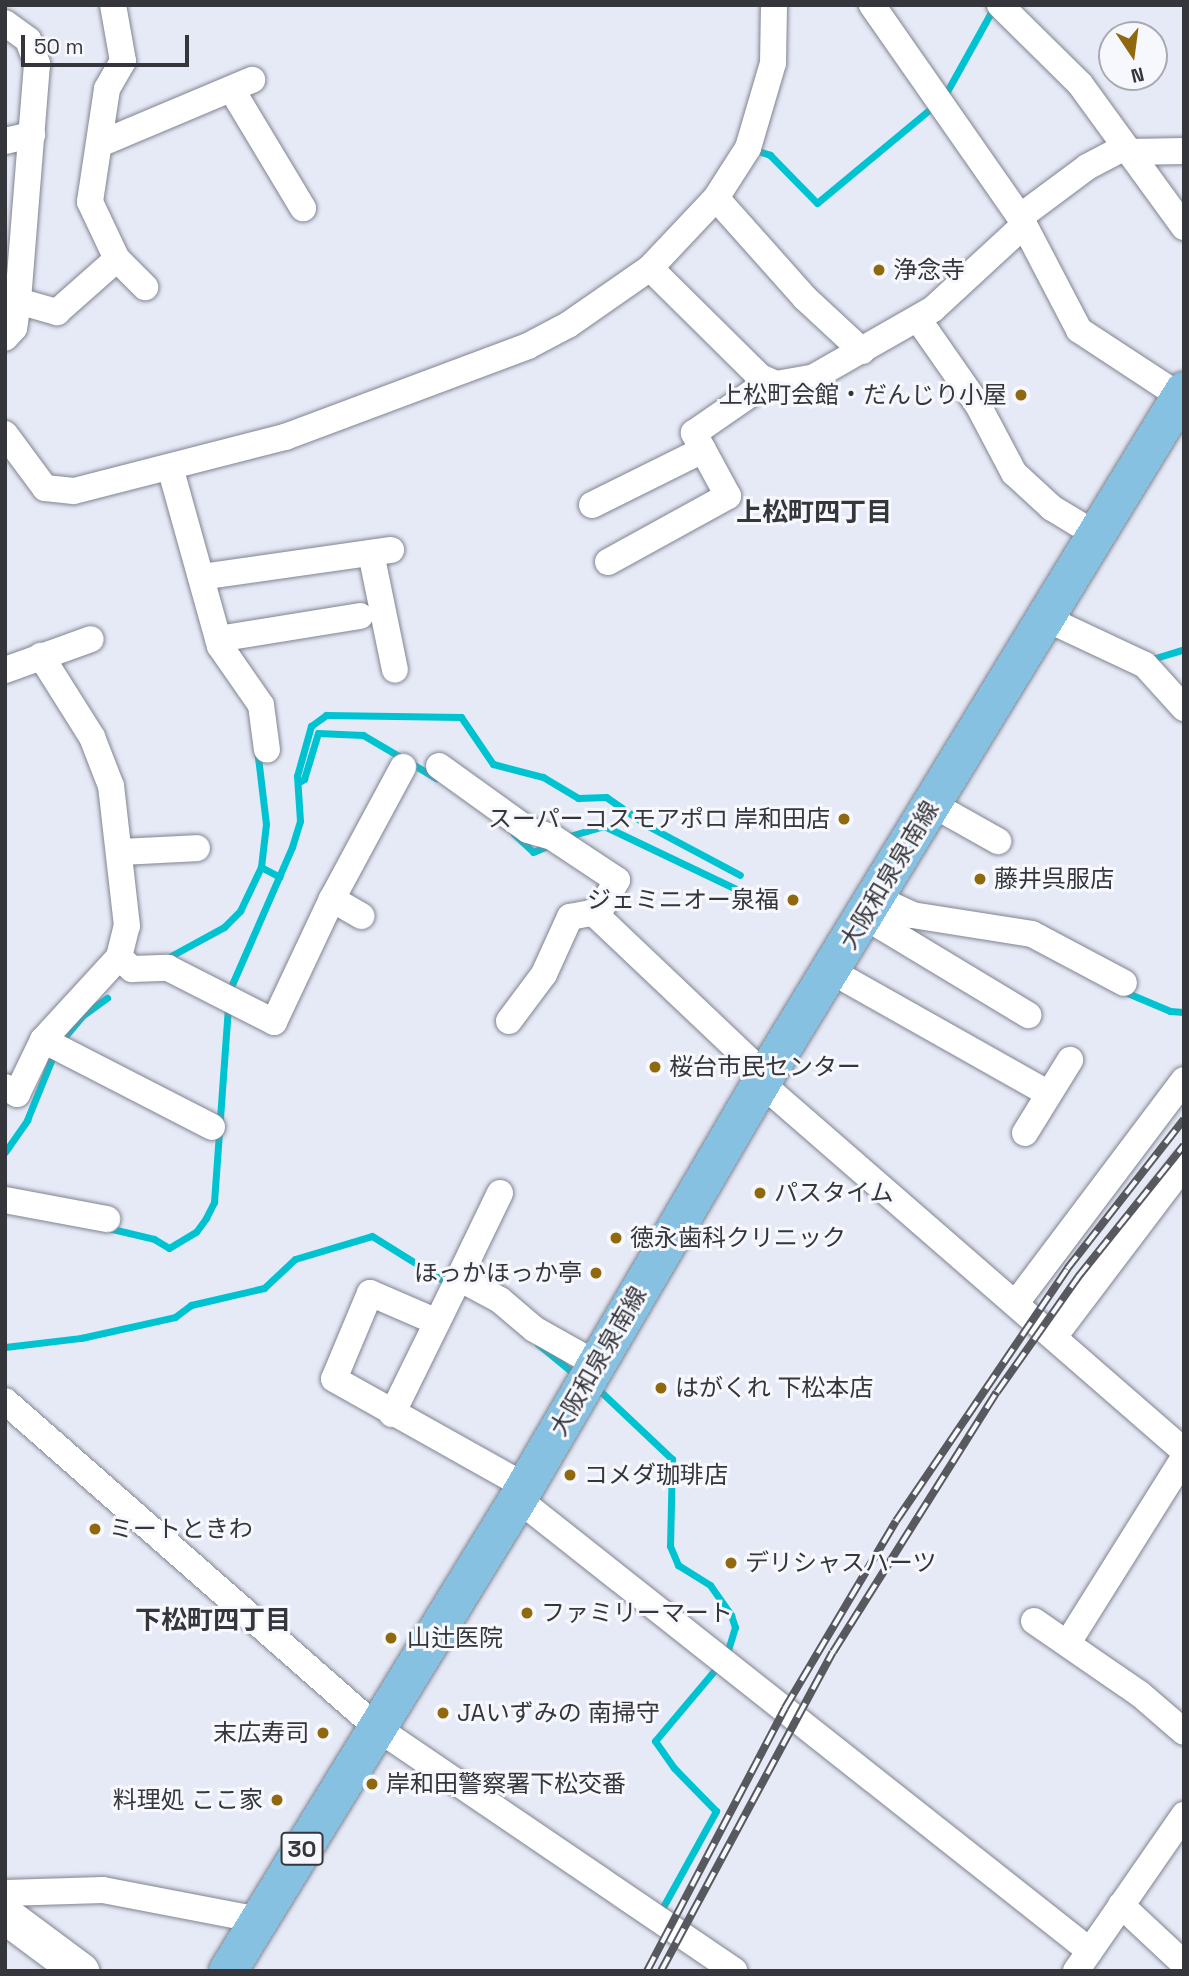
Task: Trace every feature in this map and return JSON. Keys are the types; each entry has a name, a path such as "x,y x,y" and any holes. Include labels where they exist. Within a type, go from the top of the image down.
{"main road":[{"name":"大阪和泉泉南線","path":"228,1971 521,1492 761,1083 1094,534 1183,396"},
{"path":"5,1915 80,1971"}],"street":[{"path":"113,5 123,61 107,89 102,143 90,202 117,259 145,287"},
{"path":"5,434 45,488 74,491 285,437 528,346 568,326 650,268 716,198 748,148 773,63 774,5"},
{"path":"872,5 1022,221 1079,330 1183,396"},
{"path":"1000,5 1080,84 1184,227"},
{"path":"5,23 28,40 37,64 18,301 14,328 5,338"},
{"path":"102,143 242,85 303,208"},
{"path":"5,141 32,135"},
{"path":"608,562 728,496 694,433 769,381 814,377 918,319 1022,221 1087,167 1127,149 1184,151"},
{"path":"716,198 806,298 862,351"},
{"path":"18,301 57,312 117,259"},
{"path":"650,268 769,381"},
{"path":"918,319 978,404 1014,473 1052,508 1094,534"},
{"path":"592,505 703,450"},
{"path":"170,467 218,639 261,705 267,750"},
{"path":"201,577 381,552 396,670"},
{"path":"218,639 360,616"},
{"path":"1045,618 1145,665 1184,708"},
{"path":"5,670 91,639"},
{"path":"5,1087 17,1094 43,1041 119,957 127,926 111,786 92,737 41,656"},
{"path":"439,766 491,786 528,830 584,847 617,880 597,916"},
{"path":"119,957 132,969 168,968 274,1022 332,899 403,767"},
{"path":"932,804 999,841"},
{"path":"118,852 197,848"},
{"path":"332,899 362,916"},
{"path":"870,907 1032,934 1124,983"},
{"path":"870,907 1028,1015"},
{"path":"509,1021 544,974 570,917 590,913 597,916 751,1062 761,1083 1184,1451"},
{"path":"831,971 1049,1094"},
{"path":"43,1041 212,1127"},
{"path":"1026,1133 1070,1060"},
{"path":"1016,1303 1184,1080"},
{"path":"1054,1337 1184,1165"},
{"path":"392,1414 500,1193"},
{"path":"5,1200 107,1219"},
{"path":"458,1278 500,1300 534,1329 596,1364"},
{"path":"437,1322 370,1293 334,1379 521,1492 1083,1961 1184,1815"},
{"path":"5,1401 377,1728 734,1971"},
{"path":"1069,1641 1184,1458"},
{"path":"1034,1621 1069,1641 1184,1732"},
{"path":"5,1893 103,1889 259,1920"},
{"path":"1121,1906 1184,1965"}],"waterway":[{"path":"945,95 994,7"},
{"path":"755,150 770,155 817,203 934,106"},
{"path":"1152,659 1184,649"},
{"path":"230,989 292,847 300,821 297,776 311,726 326,715 461,717 493,764 543,777 578,798 606,797 648,826 740,875"},
{"path":"299,782 304,779 318,733 363,735 436,778"},
{"path":"169,957 224,927 240,911 261,867 266,824 257,748"},
{"path":"566,837 604,826 734,888"},
{"path":"514,834 533,852 545,847"},
{"path":"261,867 280,877"},
{"path":"1125,992 1170,1011 1184,1012"},
{"path":"62,1040 82,1016 107,998"},
{"path":"108,1228 154,1239 169,1248 196,1232 206,1218 214,1202 228,1009"},
{"path":"5,1152 27,1120 53,1056"},
{"path":"5,1347 81,1338 175,1317 191,1305 264,1288 295,1259 372,1236 446,1282"},
{"path":"538,1344 572,1372"},
{"path":"598,1389 672,1459 670,1546 678,1565 710,1585 731,1615 735,1627 728,1650"},
{"path":"663,1907 716,1811 674,1768 655,1741 719,1665"}],"railway":[{"path":"647,1971 785,1708 896,1521 1067,1269 1184,1119"},
{"path":"661,1971 833,1652 997,1392 1078,1277 1184,1145"}],"place":[{"name":"浄念寺","path":"879,270"},
{"name":"上松町会館・だんじり小屋","path":"1021,395"},
{"name":"スーパーコスモアポロ 岸和田店","path":"844,819"},
{"name":"藤井呉服店","path":"980,879"},
{"name":"ジェミニオー泉福","path":"793,900"},
{"name":"桜台市民センター","path":"655,1067"},
{"name":"パスタイム","path":"760,1193"},
{"name":"徳永歯科クリニック","path":"616,1238"},
{"name":"ほっかほっか亭","path":"596,1273"},
{"name":"はがくれ 下松本店","path":"661,1388"},
{"name":"コメダ珈琲店","path":"570,1475"},
{"name":"ミートときわ","path":"95,1529"},
{"name":"デリシャスハーツ","path":"731,1563"},
{"name":"ファミリーマート","path":"527,1613"},
{"name":"山辻医院","path":"391,1638"},
{"name":"JAいずみの 南掃守","path":"443,1713"},
{"name":"末広寿司","path":"323,1733"},
{"name":"岸和田警察署下松交番","path":"372,1784"},
{"name":"料理処 ここ家","path":"277,1800"}],"district":[{"name":"上松町四丁目","path":"814,513"},
{"name":"下松町四丁目","path":"213,1621"}]}
